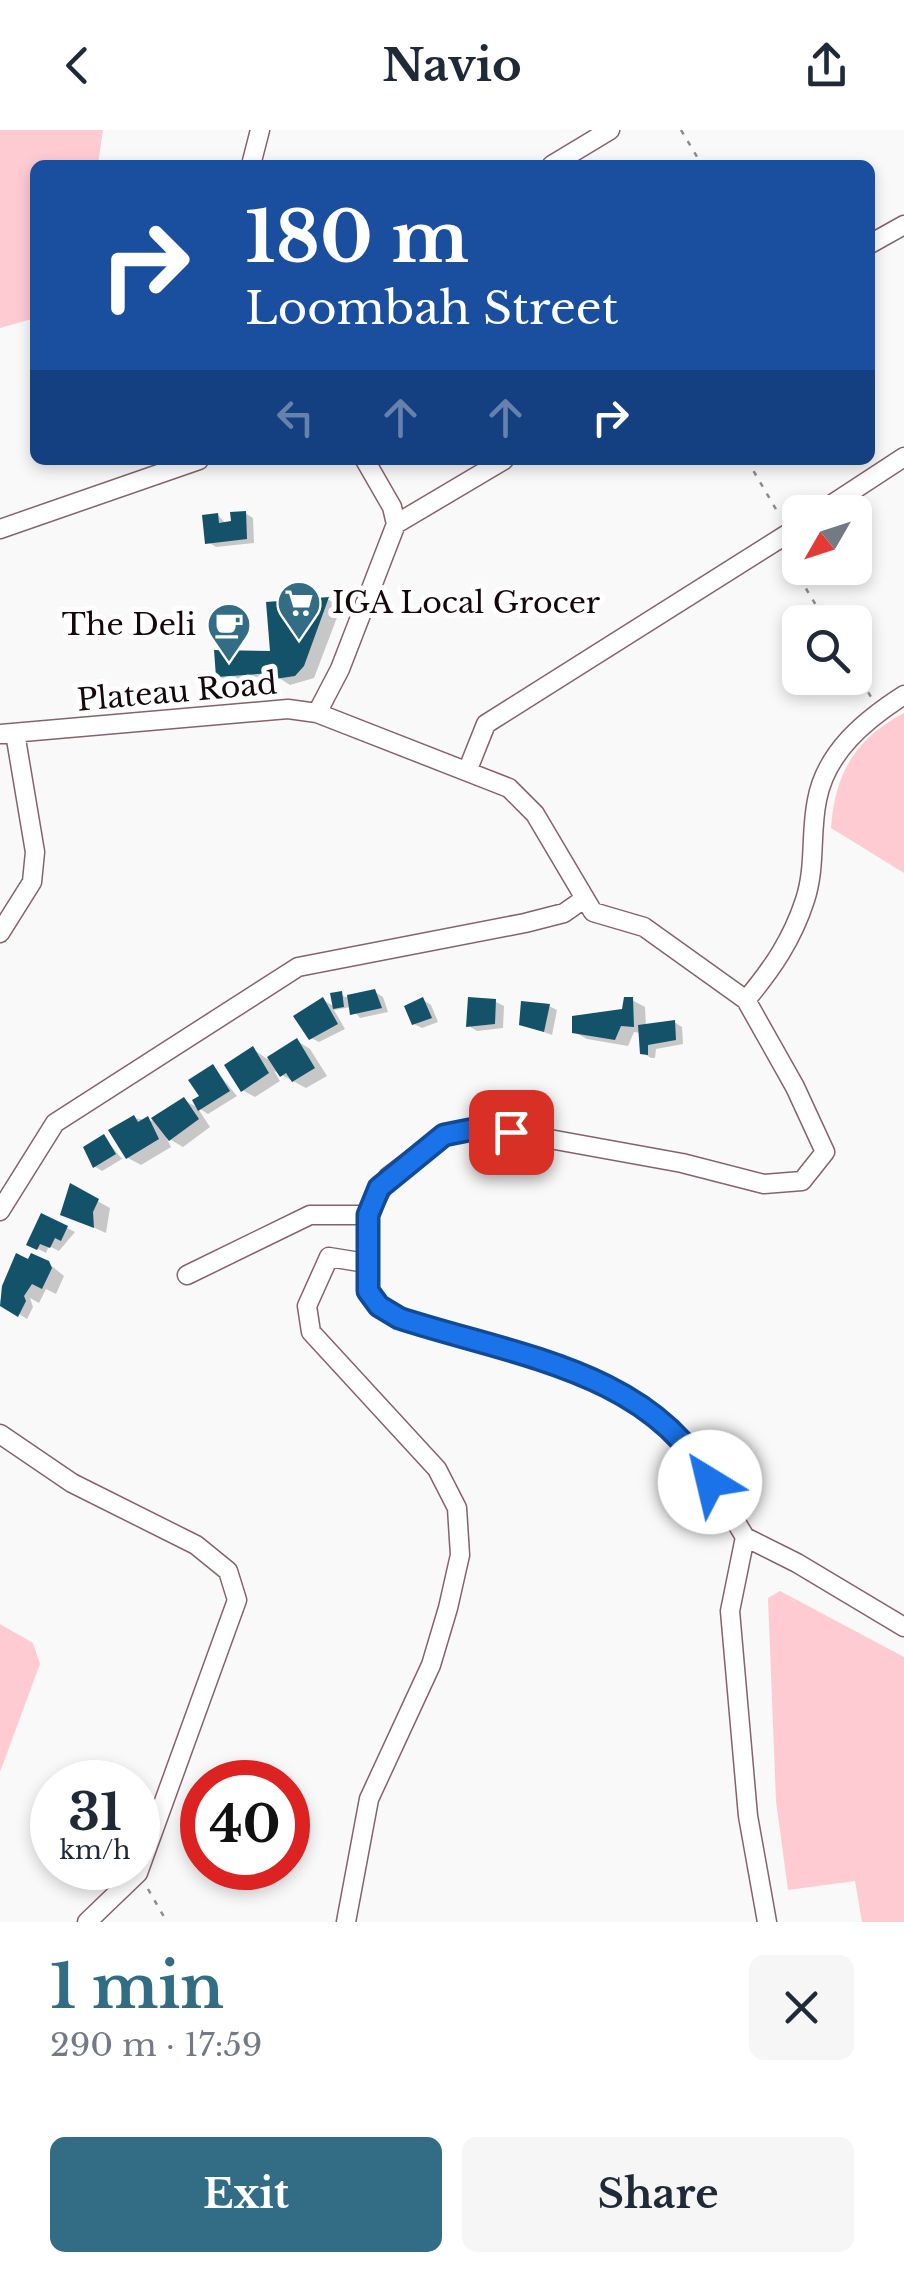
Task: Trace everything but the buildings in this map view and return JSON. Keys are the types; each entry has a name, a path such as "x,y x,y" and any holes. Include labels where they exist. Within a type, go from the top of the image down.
{"street":[{"path":"252,160 260,130"},
{"path":"560,160 610,130"},
{"path":"875,241 904,225"},
{"path":"846,495 904,456"},
{"path":"0,528 184,465"},
{"path":"317,713 340,669 396,524 392,507 368,465"},
{"path":"396,524 496,465"},
{"path":"468,769 486,724 782,537"},
{"path":"746,1000 782,957 806,899 816,854 816,801 829,765 852,734 904,695"},
{"name":"Plateau Road","path":"8,733 288,709 317,713 509,788 534,814 584,899"},
{"path":"0,933 32,882 36,852 8,733"},
{"path":"0,1211 54,1123 298,968 526,923 564,913 584,899 601,917 644,926 746,1000 796,1087 825,1152 802,1181 764,1184 605,1147 474,1129 444,1135 388,1177 368,1215 368,1291 379,1306 399,1318 544,1360 612,1389 658,1418 700,1462 745,1537 797,1562 904,1627"},
{"path":"186,1275 310,1215 368,1215"},
{"path":"346,1922 369,1799 431,1665 460,1554 458,1508 437,1470 311,1332 307,1306 329,1257 366,1262"},
{"path":"0,1434 72,1483 196,1545 228,1571 237,1600 160,1812"},
{"path":"745,1537 730,1611 748,1816 767,1922"},
{"path":"87,1922 120,1890"}],"path":[{"path":"681,130 699,160"},
{"path":"870,695 880,711"},
{"path":"149,1890 168,1922"}],"shaded area":[{"path":"0,130 103,130 99,160 30,160 30,319 0,328"},
{"path":"904,713 904,873 831,828 837,790 851,760 872,734"},
{"path":"780,1591 904,1657 904,1922 862,1922 855,1881 788,1890 776,1801 768,1598"},
{"path":"0,1624 33,1643 40,1664 0,1772"}],"place":[{"name":"IGA Local Grocer","path":"299,641"},
{"name":"The Deli","path":"229,663"}],"route":[{"path":"511,1132 474,1129 444,1135 388,1177 368,1215 368,1291 379,1306 399,1318 544,1360 612,1389 658,1418 700,1462 710,1482"}]}
